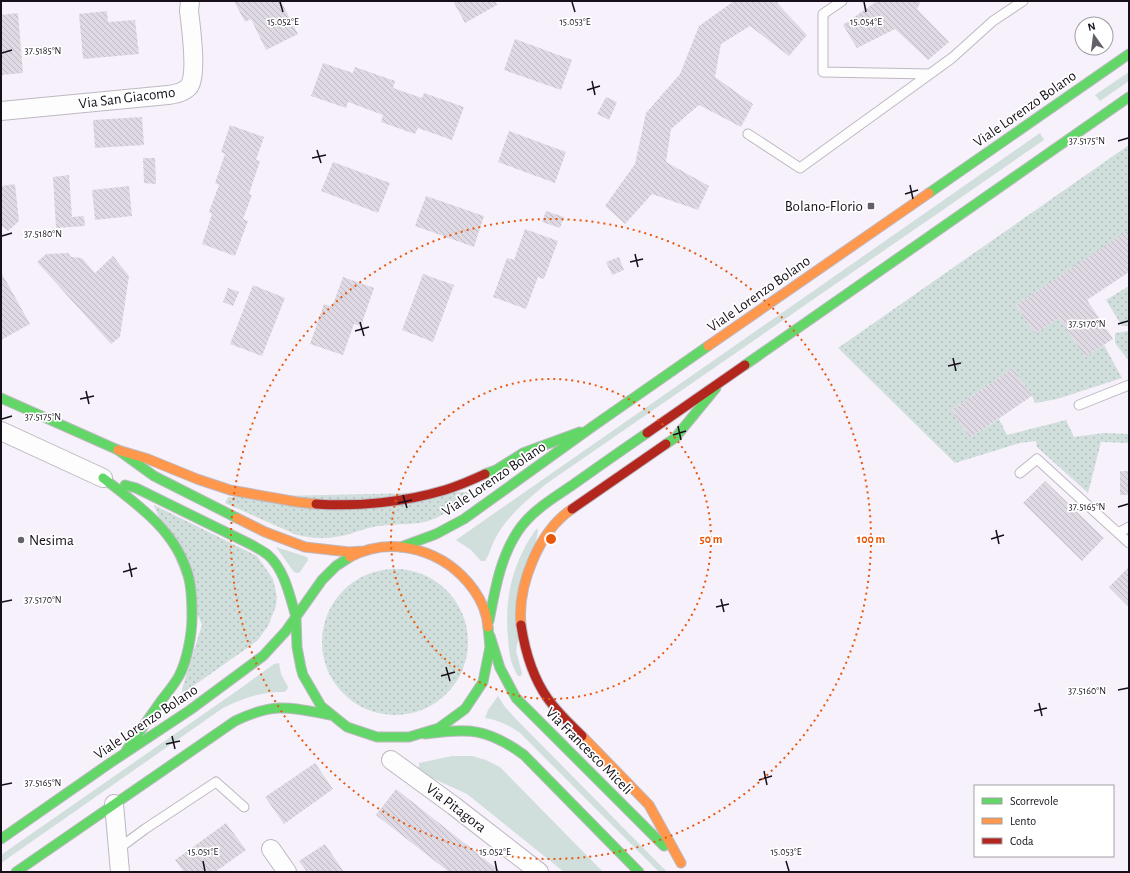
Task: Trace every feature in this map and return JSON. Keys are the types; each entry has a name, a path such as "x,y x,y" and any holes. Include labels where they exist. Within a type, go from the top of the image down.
{"main road":[{"name":"Viale Lorenzo Bolano","path":"401,547 436,534 464,519 592,427 1129,54"},
{"path":"489,625 496,584 502,561 511,540 527,519 545,504 1129,97"},
{"name":"Via Francesco Miceli","path":"490,636 498,666 504,680 516,698 683,865 649,806 565,719 548,699 537,679 527,655 522,637 520,613 530,567 537,550 550,530 567,512 675,438 724,379"},
{"path":"1,398 118,450 148,459 230,490 297,502 321,504 357,504 390,501 423,496 446,490 470,482 496,470 523,453 592,427"},
{"path":"118,450 154,476 265,532 305,547 330,550 364,551 376,548 401,547 426,552 437,557 458,571 478,595 486,613 490,636 489,662 480,686 466,707 447,724 424,734"},
{"path":"103,478 136,488 252,545 270,557 288,590 296,617 297,650 302,674 314,696 330,715 340,723 351,729 374,737 399,739 424,734 460,730 480,731 497,736 524,755 639,872"},
{"path":"103,478 141,506 159,524 174,543 185,563 190,583 192,602 190,641 184,665 179,676 125,753"},
{"name":"Viale Lorenzo Bolano","path":"1,839 125,753 183,715 262,656 296,617 315,588 332,569 347,559 364,551"},
{"path":"16,872 227,725 242,717 261,710 277,707 292,707 330,715"}],"street":[{"name":"Via San Giacomo","path":"1,110 180,93 190,86 194,75 189,11 190,1"},
{"path":"1,431 103,478"},
{"name":"Via Pitagora","path":"391,760 454,806 539,872"},
{"path":"114,804 120,872"},
{"path":"271,849 287,872"}],"lane":[{"path":"842,1 823,14 823,72 930,74"},
{"path":"748,134 800,168 952,58 993,21 1023,1"},
{"path":"1078,405 1129,385"},
{"path":"1020,473 1037,459 1129,543"},
{"path":"1118,532 1129,527"},
{"path":"118,849 145,829 216,782 244,807"}],"shaded area":[{"path":"1129,72 1129,81 1100,101 1095,95"},
{"path":"1040,133 1044,140 546,484 505,523 495,539 485,561 481,561 471,550 456,540"},
{"path":"1129,145 1129,234 1127,232 1016,305 1035,334 1059,318 1085,357 1104,345 1122,378 1057,399 1035,403 1013,368 951,410 970,438 999,419 1007,435 1066,420 1074,437 1104,433 1129,434 1129,443 1101,442 1088,493 1037,447 1036,441 1020,443 955,463 838,348"},
{"path":"1129,286 1129,326 1122,326 1106,300"},
{"path":"1129,331 1129,361 1115,343 1115,333"},
{"path":"467,492 469,494 468,497 434,519 414,524 386,525 367,528 346,535 328,538 315,538 297,535 225,503 228,497"},
{"path":"154,505 257,556 273,579 277,597 276,606 268,626 257,641 182,694 182,689 202,625"},
{"path":"537,528 538,531 516,651 522,673 521,676 518,676 510,657 507,608 516,566"},
{"path":"276,547 307,557 308,560 300,572 294,572"},
{"path":"388,569 402,569 423,574 436,581 447,590 456,601 463,614 467,628 467,656 463,670 456,683 447,694 436,703 423,710 402,715 388,715 361,707 349,699 338,688 327,670 322,649 322,635 330,608 338,596 349,585 367,574"},
{"path":"279,663 281,674 288,687 287,690 284,692 252,696 223,708 1,863 1,855 274,664"},
{"path":"498,696 514,717 667,872 659,872 520,733 503,723 485,718 488,710"},
{"path":"452,756 472,756 486,760 500,767 603,872 564,872 467,794 410,768 419,767 419,763"}],"building":[{"path":"234,1 281,1 298,34 266,50 251,19 245,22"},
{"path":"453,1 495,1 497,5 465,23"},
{"path":"734,1 778,1 777,3 807,35 789,56 750,26 721,44 715,77 753,104 741,127 699,105 671,129 666,162 709,186 698,210 652,194 625,224 605,206 635,164 646,113 680,74 699,26"},
{"path":"877,1 921,1 917,9 949,42 928,60 895,29 857,48 843,25"},
{"path":"107,11 108,22 135,20 139,54 83,59 79,14"},
{"path":"18,13 23,73 1,75 1,15"},
{"path":"515,39 572,60 561,90 504,70"},
{"path":"323,63 353,73 355,67 395,81 393,88 422,98 424,93 464,107 452,140 418,128 415,134 381,122 383,115 348,102 346,108 311,96"},
{"path":"606,97 617,102 609,120 597,114"},
{"path":"142,117 144,145 95,148 93,120"},
{"path":"230,125 264,137 256,160 260,161 249,194 252,195 243,219 248,221 235,256 202,244 212,214 209,212 219,185 215,183 225,154 221,152"},
{"path":"509,131 566,152 555,183 498,162"},
{"path":"143,158 155,158 156,184 144,183"},
{"path":"333,162 390,183 378,213 321,191"},
{"path":"69,175 72,217 84,216 85,226 56,228 53,177"},
{"path":"15,184 19,221 8,231 1,225 1,187"},
{"path":"129,186 132,216 95,220 92,190"},
{"path":"426,196 484,216 474,247 415,226"},
{"path":"546,211 564,217 560,228 542,222"},
{"path":"525,229 558,241 544,279 538,277 526,309 493,297 507,258 514,260"},
{"path":"1127,231 1129,234 1129,272 1087,300 1113,339 1085,357 1059,318 1035,334 1016,305"},
{"path":"68,253 71,257 82,258 95,273 113,256 129,276 120,337 111,344 37,262 46,254"},
{"path":"619,257 624,270 612,275 606,262"},
{"path":"1,272 30,324 1,340"},
{"path":"423,274 454,285 433,342 402,330"},
{"path":"343,277 374,288 361,326 354,324 343,355 310,344 324,304 332,307"},
{"path":"253,285 285,298 262,356 230,344"},
{"path":"228,288 239,292 233,306 223,302"},
{"path":"1013,368 1032,396 970,438 951,410"},
{"path":"1120,471 1129,471 1129,495 1120,495"},
{"path":"1045,481 1104,538 1082,561 1023,503"},
{"path":"1129,567 1129,607 1109,587"},
{"path":"315,763 333,789 284,824 265,797"},
{"path":"396,789 501,872 449,872 376,815"},
{"path":"226,823 246,850 215,872 184,872 175,860"},
{"path":"325,844 344,872 307,872 299,861"}],"traffic: fast":[{"path":"929,193 1129,54"},
{"path":"745,365 1129,97"},
{"path":"401,547 436,534 464,519 708,346"},
{"path":"666,444 675,438 716,388"},
{"path":"1,398 118,450 154,476 237,518"},
{"path":"485,474 496,470 523,453 580,432"},
{"path":"489,621 502,563 518,531 530,517 544,505 647,433"},
{"path":"103,478 142,509 165,532 182,559 188,575 192,596 191,631 187,655 182,670 175,683 126,751"},
{"path":"125,485 136,488 252,545 268,555 274,561 283,576 296,617"},
{"path":"1,839 110,763 190,710 263,656 286,631 322,580 336,566 350,557"},
{"path":"296,617 297,647 301,668 303,675 321,706 347,727 377,737 409,737 439,728 465,709 483,682 490,647 488,627"},
{"path":"490,636 500,668 516,698 664,846"},
{"path":"16,872 235,721 261,711 282,708 292,708 330,715"},
{"path":"425,734 454,731 477,732 499,739 511,746 524,755 639,872"}],"traffic: slow":[{"path":"708,346 929,193"},
{"path":"118,450 148,459 197,479 230,490 316,504"},
{"path":"521,625 521,610 527,577 540,545 560,519 572,509"},
{"path":"237,518 265,532 305,547 349,552 364,551"},
{"path":"350,557 367,550 384,547 401,547 418,550 434,556 449,565 462,576 474,590 483,607 488,627"},
{"path":"582,736 649,805 681,863"}],"traffic: jam":[{"path":"647,433 745,365"},
{"path":"572,509 666,444"},
{"path":"316,504 365,504 414,498 465,483 485,474"},
{"path":"521,625 530,664 538,682 556,709 582,736"}],"place":[{"name":"Bolano-Florio","path":"871,206"},
{"name":"Nesima","path":"21,540"}]}
